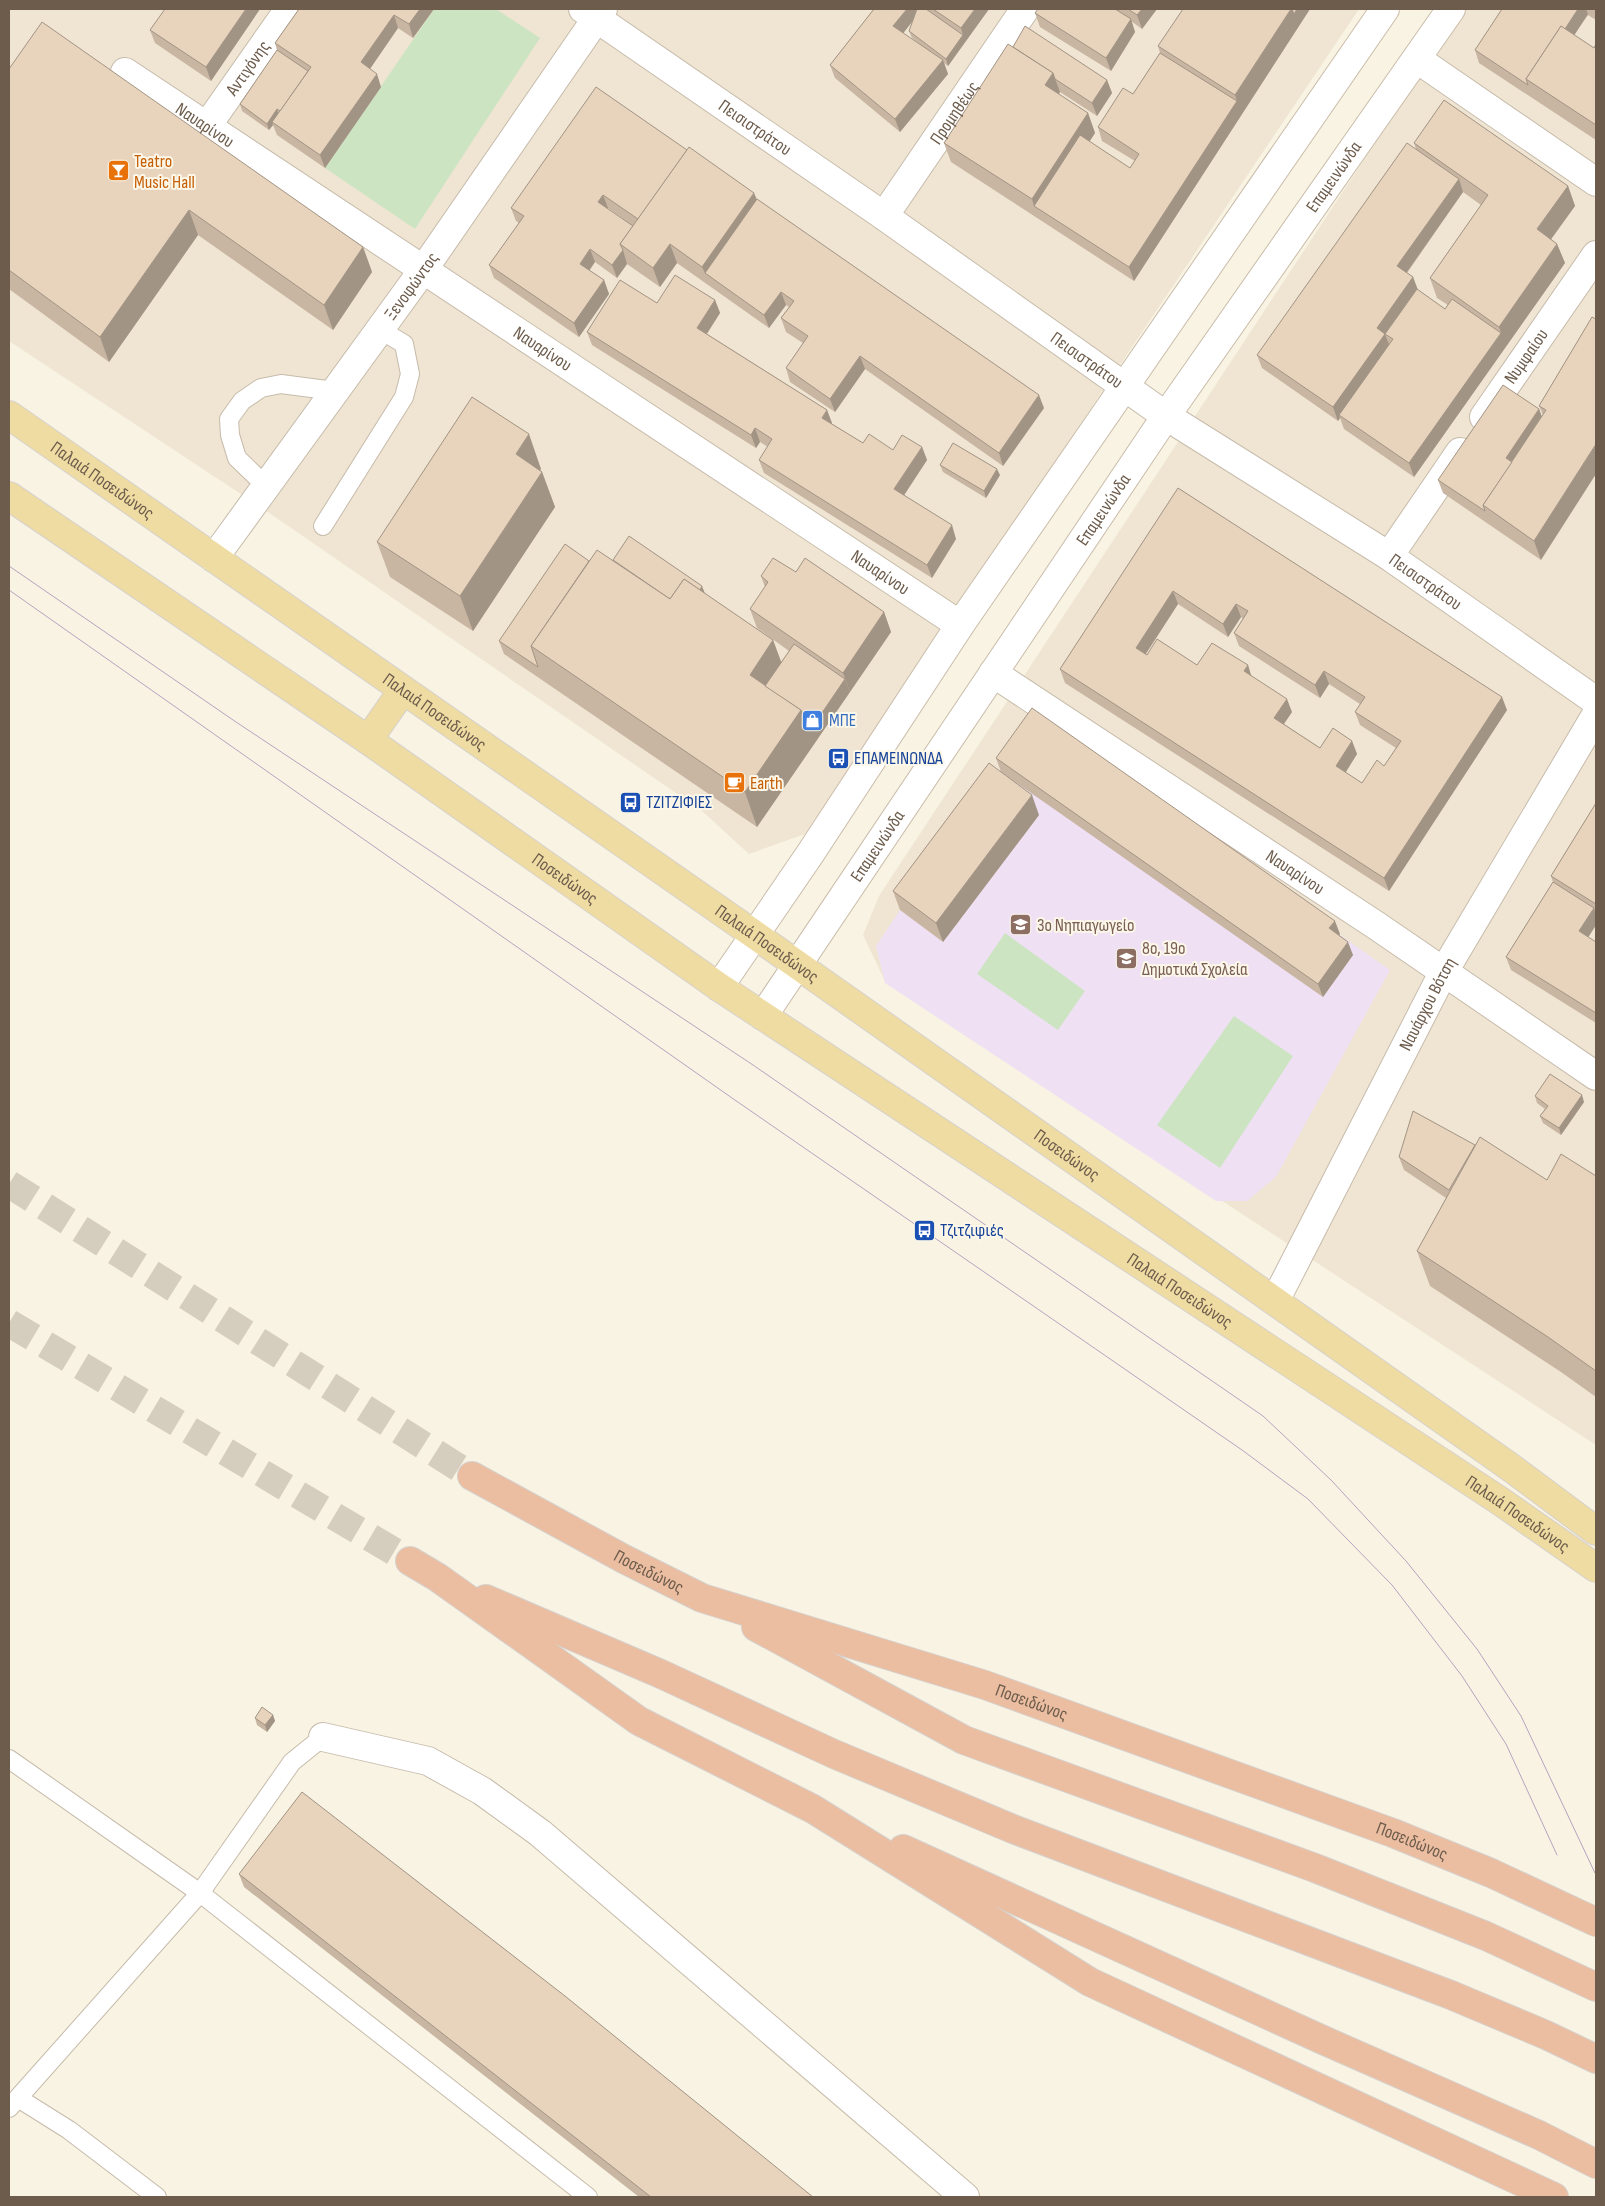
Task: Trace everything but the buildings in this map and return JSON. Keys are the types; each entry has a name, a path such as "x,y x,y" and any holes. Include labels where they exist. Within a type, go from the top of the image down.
{"highway":[{"name":"Ποσειδώνος","path":"472,1476 624,1559 702,1598 985,1686 1393,1833 1491,1873 1596,1922"},
{"path":"410,1561 436,1577 639,1721 812,1808 992,1888 1323,2040 1503,2118 1596,2164"},
{"path":"436,1577 661,1674 834,1754 1013,1829 1450,1995 1546,2035 1596,2059"},
{"path":"702,1598 964,1740 1315,1868 1486,1936 1596,1987"},
{"path":"812,1808 1090,1982 1554,2197"}],"main road":[{"name":"Παλαιά Ποσειδώνος","path":"9,415 755,935 858,1009"},
{"path":"9,496 368,740 402,690"},
{"name":"Ποσειδώνος","path":"368,740 762,1016"},
{"name":"Ποσειδώνος","path":"858,1009 1275,1301"},
{"name":"Παλαιά Ποσειδώνος","path":"762,1016 1500,1500 1596,1568"},
{"name":"Παλαιά Ποσειδώνος","path":"1275,1301 1510,1467 1596,1532"}],"street":[{"name":"Αντιγόνης","path":"207,126 289,9"},
{"name":"Προμηθέως","path":"884,216 1024,9"},
{"path":"719,987 960,625 1385,9"},
{"name":"Επαμεινώνδα","path":"762,1016 1166,416 1451,9"},
{"name":"Πεισιστράτου","path":"595,12 1166,416 1389,556 1596,701"},
{"name":"Ξενοφώντος","path":"214,558 423,270 595,12"},
{"path":"1416,59 1596,182"},
{"name":"Ναυαρίνου","path":"125,72 960,625"},
{"name":"Νυμφαίου","path":"1389,556 1596,255"},
{"name":"Ναυαρίνου","path":"993,673 1377,926 1596,1076"},
{"name":"Ναυάρχου Βότση","path":"1275,1301 1443,973 1596,715"},
{"path":"323,1737 428,1761 482,1791 540,1833 965,2197"}],"lane":[{"path":"323,526 404,397 410,374 404,344 379,329"},
{"path":"266,486 238,458 230,435 229,419 242,400 261,388 281,384 334,391"},
{"path":"157,2197 69,2130 13,2103 200,1893 292,1762 323,1737"},
{"path":"9,1759 200,1893 588,2197"}],"shaded area":[{"path":"9,9 1359,9 805,834 749,854 702,811 265,510 9,341"},
{"path":"1466,9 1596,9 1596,1445 885,981 863,935 879,896 1425,67"},
{"name":"8ο, 19ο Δημοτικά Σχολεία","path":"1036,722 1390,970 1276,1177 1247,1201 1216,1201 885,983 876,946 900,910 996,782"}],"green space":[{"path":"434,9 496,9 540,38 415,229 325,168"},
{"path":"1005,933 1085,991 1058,1030 977,974"},
{"path":"1234,1016 1293,1056 1220,1168 1157,1125"}],"tunnel":[{"path":"9,1184 472,1476"},
{"path":"9,1323 410,1561"}],"tram line":[{"path":"9,566 236,722 753,1065 1263,1416 1331,1480 1406,1561 1477,1649 1521,1716 1595,1873"},
{"path":"9,590 732,1098 1242,1450 1308,1499 1392,1585 1462,1676 1506,1744 1557,1855"}],"place":[{"name":"Teatro Music Hall","path":"118,171"},
{"name":"ΜΠΕ","path":"813,720"},
{"name":"ΕΠΑΜΕΙΝΩΝΔΑ","path":"838,758"},
{"name":"Earth","path":"734,783"},
{"name":"ΤΖΙΤΖΙΦΙΕΣ","path":"630,802"},
{"name":"3ο Νηπιαγωγείο","path":"1021,925"},
{"name":"8ο, 19ο Δημοτικά Σχολεία","path":"1126,958"},
{"name":"Τζιτζιφιές","path":"924,1230"}]}
